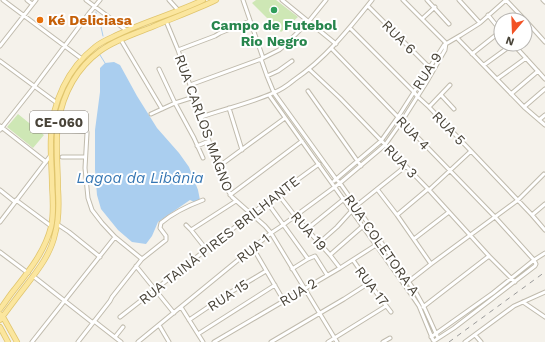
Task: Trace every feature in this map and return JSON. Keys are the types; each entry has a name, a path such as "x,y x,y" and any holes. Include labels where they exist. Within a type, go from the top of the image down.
{"main road":[{"name":"CE-060","path":"0,310 28,273 44,246 51,226 53,196 52,125 57,103 69,76 82,59 96,46 103,42 126,30 204,0"},
{"name":"CE-060","path":"1,317 33,276 53,243 59,206 57,148 58,123 68,90 73,81 86,64 108,46 216,0"},
{"path":"1,317 17,342"},
{"path":"0,327 8,342"}],"street":[{"path":"0,4 3,0 82,59"},
{"path":"26,0 32,4"},
{"path":"0,46 36,0"},
{"path":"86,0 126,30"},
{"path":"46,162 1,128 100,0"},
{"path":"170,0 178,10"},
{"name":"RUA COLETORA A","path":"243,0 267,76 274,93 409,281 424,306 438,338"},
{"path":"282,0 336,44"},
{"path":"190,85 262,58 279,50 309,21 326,0"},
{"path":"201,117 269,95 285,86 309,69 336,44 372,0"},
{"path":"403,0 422,20 448,42 480,23 506,0 517,12"},
{"path":"427,0 449,24"},
{"path":"459,0 480,23"},
{"name":"RUA 6","path":"368,6 430,68"},
{"path":"422,20 435,7"},
{"path":"488,16 493,22"},
{"name":"RUA CARLOS MAGNO","path":"166,21 178,50 218,168 230,194 251,215 265,226 271,234 337,342"},
{"path":"178,50 250,21"},
{"name":"RUA 5","path":"350,28 429,107 545,230"},
{"path":"533,29 545,42"},
{"path":"472,54 493,37"},
{"path":"457,38 511,94 545,125"},
{"path":"120,40 162,109"},
{"name":"RUA 9","path":"332,183 381,141 443,46 448,42"},
{"name":"RUA 9","path":"334,187 385,145 402,121 445,50 448,42"},
{"name":"RUA 4","path":"331,48 495,217 534,260"},
{"path":"484,65 502,52"},
{"path":"520,52 545,79"},
{"path":"497,79 526,58"},
{"path":"0,61 57,103"},
{"path":"267,76 278,71 292,61"},
{"path":"159,69 203,158"},
{"name":"RUA 3","path":"309,69 340,98 406,166 514,282"},
{"path":"511,94 538,71"},
{"path":"429,107 450,85"},
{"path":"524,106 545,90"},
{"path":"308,91 361,166"},
{"name":"RUA COLETORA A","path":"269,95 405,284 420,309 432,340"},
{"path":"441,95 454,109"},
{"path":"151,114 194,97"},
{"path":"229,108 242,150"},
{"path":"539,120 545,115"},
{"path":"218,168 285,118"},
{"path":"58,130 87,132 85,168 92,210 116,236 142,259"},
{"path":"197,146 209,141"},
{"path":"230,194 302,141"},
{"path":"397,215 450,171 471,151"},
{"path":"0,222 52,153"},
{"path":"315,159 319,156"},
{"path":"62,157 85,157"},
{"name":"RUA TAINÁ PIRES BRILHANTE","path":"120,317 267,202 319,164"},
{"path":"319,242 337,227 356,206 406,166"},
{"path":"405,284 518,200 544,174"},
{"name":"RUA 1","path":"138,342 232,264 334,187"},
{"path":"377,189 431,264"},
{"path":"0,190 51,226"},
{"name":"RUA 19","path":"278,194 340,268"},
{"path":"307,229 344,199"},
{"path":"78,342 142,259 166,240 166,236 160,228 161,223 179,209 203,200"},
{"path":"191,230 236,201"},
{"path":"267,202 308,259"},
{"path":"532,215 545,204"},
{"path":"414,239 449,212"},
{"path":"57,224 100,257"},
{"path":"186,225 206,249"},
{"path":"330,255 363,226"},
{"path":"32,342 116,236"},
{"name":"RUA 2","path":"214,342 305,289 327,274 340,268 381,240"},
{"path":"253,248 284,301"},
{"path":"0,252 28,273"},
{"path":"432,340 436,334 545,253"},
{"path":"292,269 315,256 327,274"},
{"path":"420,309 489,256"},
{"name":"RUA 17","path":"352,260 391,312"},
{"path":"432,340 454,328 535,266 536,264 534,260"},
{"path":"136,266 174,313"},
{"name":"RUA 15","path":"189,320 226,295 266,271"},
{"path":"33,276 64,301 121,342"},
{"path":"271,342 320,314 369,283"},
{"path":"198,334 275,285"},
{"path":"465,342 514,306 545,292"},
{"path":"524,302 545,317"},
{"path":"328,342 386,306"},
{"path":"181,307 203,342"},
{"path":"159,325 169,342"},
{"path":"115,337 123,327"},
{"path":"475,335 481,342"},
{"path":"383,342 390,338"}],"green space":[{"name":"Campo de Futebol Rio Negro","path":"256,0 276,0 298,17 281,32 252,3"},
{"path":"18,114 44,135 33,148 7,127"}],"water":[{"name":"Lagoa da Libânia","path":"114,62 120,65 157,128 189,167 198,190 200,200 194,202 190,200 158,222 152,236 146,244 132,242 118,230 101,209 97,195 95,170 95,130 100,92 100,68 105,63"}],"waterway":[{"path":"97,6 102,0"},
{"path":"96,12 103,36"},
{"path":"100,55 105,63"}],"railway":[{"path":"449,342 545,272"}],"place":[{"name":"Campo de Futebol Rio Negro","path":"274,10"},
{"name":"Ké Deliciasa","path":"40,20"}]}
